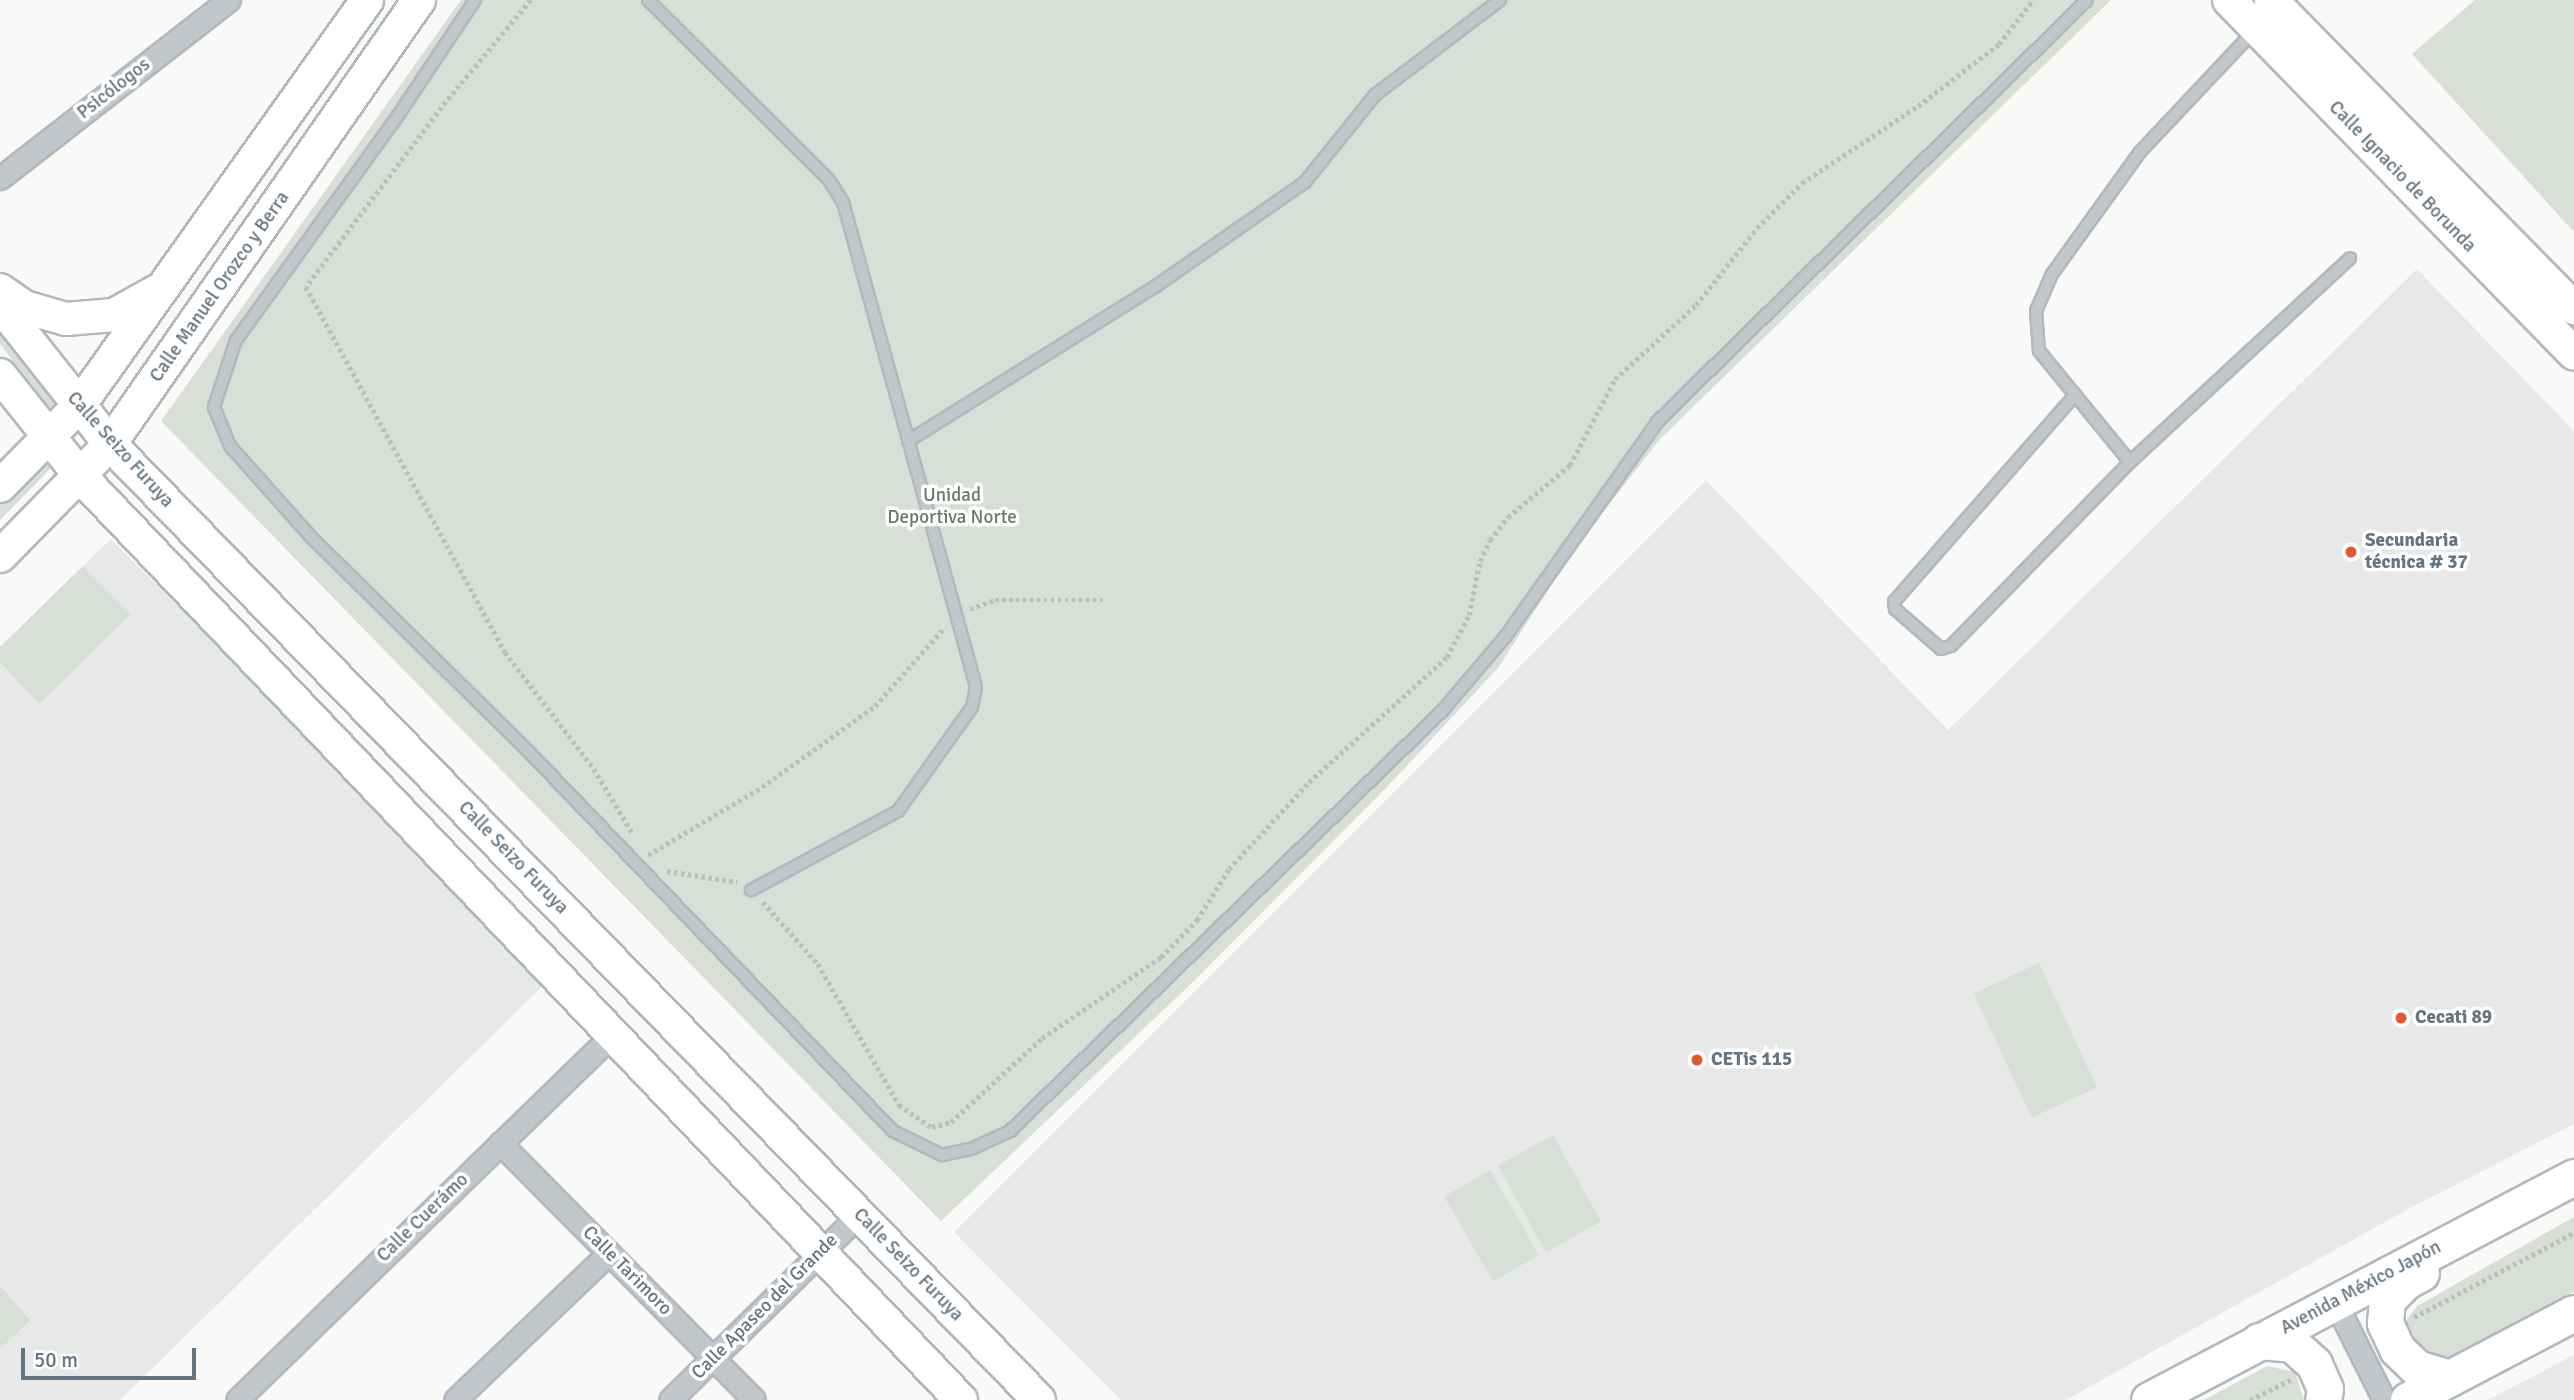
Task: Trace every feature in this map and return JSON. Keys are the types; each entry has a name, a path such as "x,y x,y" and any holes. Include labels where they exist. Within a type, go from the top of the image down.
{"main road":[{"name":"Avenida México Japón","path":"2149,1400 2574,1177"},
{"path":"2450,1378 2417,1368 2397,1349 2385,1323 2387,1300 2406,1281 2532,1217 2574,1182"},
{"path":"2408,1400 2574,1313"},
{"path":"2259,1341 2292,1344 2314,1364 2325,1389 2323,1400"}],"street":[{"name":"Psicólogos","path":"0,178 229,0"},
{"path":"0,486 78,407 367,0"},
{"name":"Calle Manuel Orozco y Berra","path":"0,556 82,478 110,444 419,0"},
{"name":"Calle Ignacio de Borunda","path":"2229,0 2268,13 2574,308"},
{"name":"Calle Ignacio de Borunda","path":"2268,13 2574,354"},
{"path":"0,290 24,307 66,319 114,315 167,285"},
{"name":"Calle Seizo Furuya","path":"0,305 78,407 110,444 1039,1400"},
{"path":"0,374 82,478 611,1037 961,1400"},
{"name":"Calle Cuerámo","path":"246,1397 500,1143 611,1037"},
{"name":"Calle Tarimoro","path":"500,1143 754,1400"},
{"name":"Calle Apaseo del Grande","path":"670,1400 859,1215"},
{"path":"455,1400 609,1253"},
{"path":"2335,1302 2384,1400"},
{"path":"2295,1322 2341,1400"}],"lane":[{"path":"475,0 397,117 236,340 214,407 230,446 312,538 636,864 893,1131 942,1154 971,1149 1010,1131 1443,710 1505,638 1657,422 2087,0"},
{"path":"648,0 830,180 843,202 976,687 972,707 898,811 883,823 751,890"},
{"path":"908,441 1156,286 1305,182 1375,95 1500,0"},
{"path":"2130,462 2039,351 2036,311 2052,274 2140,152 2268,13"},
{"path":"2075,396 1894,602 1895,609 1941,649 1951,646 2130,462 2350,258"}],"path":[{"path":"531,0 446,102 306,287 505,652 594,769 648,855 667,871 687,877 736,881 751,890 818,964 899,1105 932,1127 951,1122 1042,1038 1161,957 1197,920 1229,869 1309,782 1447,657 1469,615 1480,561 1490,540 1508,517 1570,465 1615,379 1696,305 1756,228 1802,183 1918,106 1999,44 2033,0"},
{"path":"636,864 762,787 875,706 956,614 995,600 1107,600"}],"shaded area":[{"name":"CETis 115","path":"2417,269 2574,431 2574,1124 2410,1208 2066,1400 1121,1400 954,1232 1706,480 1948,730"},
{"path":"111,539 550,979 120,1400 0,1400 0,647"},
{"path":"2574,1355 2574,1400 2488,1400"}],"green space":[{"name":"Unidad Deportiva Norte","path":"461,0 2111,0 1660,439 1573,551 1498,668 1386,788 1195,980 941,1221 161,421"},
{"path":"2475,0 2574,0 2574,232 2412,54"},
{"path":"0,324 58,399 57,407 49,407 0,344"},
{"path":"44,459 57,462 0,520 0,502"},
{"path":"83,566 131,614 39,704 0,662 0,647"},
{"path":"2039,963 2097,1087 2032,1118 1974,993"},
{"path":"1553,1135 1601,1222 1546,1252 1498,1166"},
{"path":"1490,1170 1539,1255 1493,1281 1444,1196"},
{"path":"2574,1217 2574,1292 2448,1358 2420,1348 2406,1321 2417,1306"},
{"path":"0,1286 30,1320 0,1349"},
{"path":"2267,1366 2295,1372 2304,1400 2204,1400"}],"place":[{"name":"Secundaria técnica # 37","path":"2351,552"},
{"name":"Cecati 89","path":"2401,1018"},
{"name":"CETis 115","path":"1697,1060"}]}
